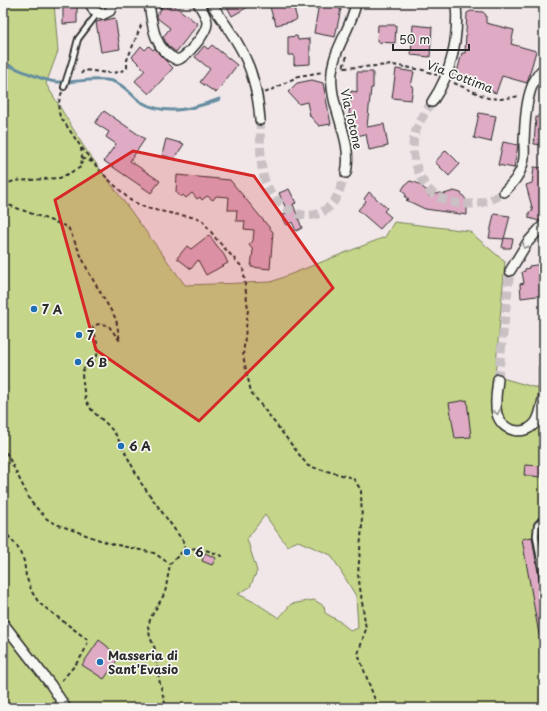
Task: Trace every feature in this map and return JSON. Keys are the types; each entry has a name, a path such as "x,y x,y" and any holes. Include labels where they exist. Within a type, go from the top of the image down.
{"street":[{"path":"90,3 91,8 97,14 102,15 110,11 113,3"},
{"path":"149,3 155,36 161,49 173,59 177,60 181,59 201,37 206,28 207,22 198,3"},
{"path":"211,3 238,43 246,59 254,80 260,120"},
{"name":"Via Totone","path":"346,173 349,154 335,103 332,85 332,71 356,3"},
{"path":"432,102 445,79 456,34 456,3"},
{"path":"504,192 516,180 523,163 524,135 529,96 536,77 544,68"},
{"path":"510,272 527,243 544,224"},
{"path":"498,379 496,406 499,420 512,431 519,431 531,427 540,413 544,393 544,368"},
{"path":"3,623 54,689 66,708"}],"lane":[{"path":"64,87 78,39 97,14"},
{"path":"544,517 537,525 536,536 544,584"}],"path":[{"path":"81,74 84,70 112,74 120,73 127,68 127,60 140,25 151,17"},
{"name":"Via Cottima","path":"347,55 344,68 393,65 423,70 488,98 500,99 522,95 529,96"},
{"path":"257,97 299,76 332,71"},
{"path":"64,87 59,98 58,111 60,116 81,147 101,172 130,200 146,208 198,218 203,221 217,240 243,268 248,309 243,356 251,392 308,466 353,478 361,490 362,526 358,574 366,629 358,654 378,708"},
{"path":"3,185 14,181 60,178 81,167 81,147"},
{"path":"82,158 93,162"},
{"path":"3,203 68,226 89,272 116,318 120,341 108,324 98,324 93,327 99,351 92,366 85,367 82,371 83,395 90,410 112,429 116,435 141,482 183,541 185,549"},
{"path":"3,446 31,502 47,519 56,524 108,543 154,553 170,564"},
{"path":"3,530 17,546 24,560 26,576 32,592 39,603 88,640 87,646 76,664 54,689"},
{"path":"166,708 159,679 156,649 150,636 148,626 151,617 165,593 170,564 185,549 195,548 210,551 224,557"}],"highlighted area":[{"path":"133,151 254,176 333,288 199,421 96,350 55,200"}],"green space":[{"path":"3,3 54,3 58,51 46,84 84,147 185,285 271,282 385,237 394,222 469,231 505,262 495,376 544,390 544,708 248,708 236,703 232,708 3,708","holes":["265,515 287,546 298,541 331,555 356,596 358,628 351,631 339,621 325,613 324,606 314,600 291,604 279,618 256,603 238,594 250,587 257,571 247,539"]}],"building":[{"path":"63,3 77,3 77,23 63,24"},
{"path":"225,3 255,3 232,16"},
{"path":"269,3 291,3 297,19 276,25"},
{"path":"319,3 340,3 339,9 341,9 335,37 314,33"},
{"path":"172,4 198,24 176,52 168,46 163,37 170,28 157,18 157,15 164,5 168,9"},
{"path":"471,11 483,12 486,15 486,23 514,30 511,44 536,51 527,83 502,76 496,93 482,88 483,85 478,83 479,82 456,76 462,53 465,53 467,13"},
{"path":"115,18 120,49 101,52 96,22"},
{"path":"378,25 396,25 395,43 377,42"},
{"path":"413,25 432,27 430,57 411,55"},
{"path":"297,36 298,40 310,39 310,64 294,65 294,55 288,55 288,37"},
{"path":"212,45 237,65 216,93 200,82 210,69 195,57 204,46 208,49"},
{"path":"141,46 145,50 149,46 153,50 155,48 173,68 149,94 135,81 145,70 132,57"},
{"path":"396,69 414,72 411,86 413,87 411,100 392,98"},
{"path":"357,72 373,72 373,88 371,88 367,127 384,124 388,146 369,150 366,134 356,136 352,115 349,115 351,91 357,92"},
{"path":"312,80 323,83 331,124 319,126 310,116 307,102 299,104 288,92 297,83"},
{"path":"104,111 145,139 130,161 160,181 151,193 104,161 116,144 106,137 109,132 95,123"},
{"path":"479,113 496,116 491,142 474,138"},
{"path":"536,117 544,118 544,145 534,144"},
{"path":"166,139 184,144 174,159 162,155"},
{"path":"503,142 518,145 514,168 498,165"},
{"path":"446,150 460,164 449,176 435,162"},
{"path":"534,167 544,168 544,218 539,221 529,218 529,212 533,211 526,185 532,183"},
{"path":"177,175 230,180 273,232 270,269 251,267 253,250 249,245 253,241 254,230 244,229 245,221 236,221 237,210 228,210 229,197 216,196 213,200 207,196 202,200 200,197 197,199 192,193 186,198 183,195 181,197 176,192"},
{"path":"410,181 417,183 426,190 432,192 428,196 454,191 461,193 467,201 467,215 425,209 406,200 409,199 405,197 406,195 402,190"},
{"path":"289,189 296,203 293,204 302,228 296,231 292,222 286,225 282,215 288,213 279,193"},
{"path":"369,192 387,208 384,211 391,217 380,229 358,210 366,201 364,199"},
{"path":"494,214 510,216 504,239 489,238"},
{"path":"209,235 228,263 206,275 198,260 191,269 177,258 187,246 191,249"},
{"path":"504,238 513,239 511,248 502,248"},
{"path":"543,264 544,295 521,298 520,284 524,283 522,272 529,268 529,266"},
{"path":"467,400 471,437 455,438 449,403"},
{"path":"525,465 543,466 541,477 524,475"},
{"path":"532,537 540,584 544,587 544,640 540,640 522,539"},
{"path":"205,553 216,558 212,565 202,561"},
{"name":"Masseria di Sant'Evasio","path":"99,640 107,646 118,659 104,679 82,665"}],"waterway":[{"path":"3,63 38,77 57,82 99,80 112,81 125,88 137,100 151,107 161,109 181,110 220,99"}],"tunnel":[{"path":"432,102 417,128 413,144 413,152 417,169 425,185 435,195 461,204 488,201 504,192"},
{"path":"260,120 261,159 265,181 276,200 285,207 303,215 313,215 323,212 334,201 346,173"},
{"path":"498,379 510,271"}],"place":[{"name":"7 A","path":"34,309"},
{"name":"7","path":"79,335"},
{"name":"6 B","path":"78,362"},
{"name":"6 A","path":"121,446"},
{"name":"6","path":"187,552"},
{"name":"Masseria di Sant'Evasio","path":"100,662"}]}
